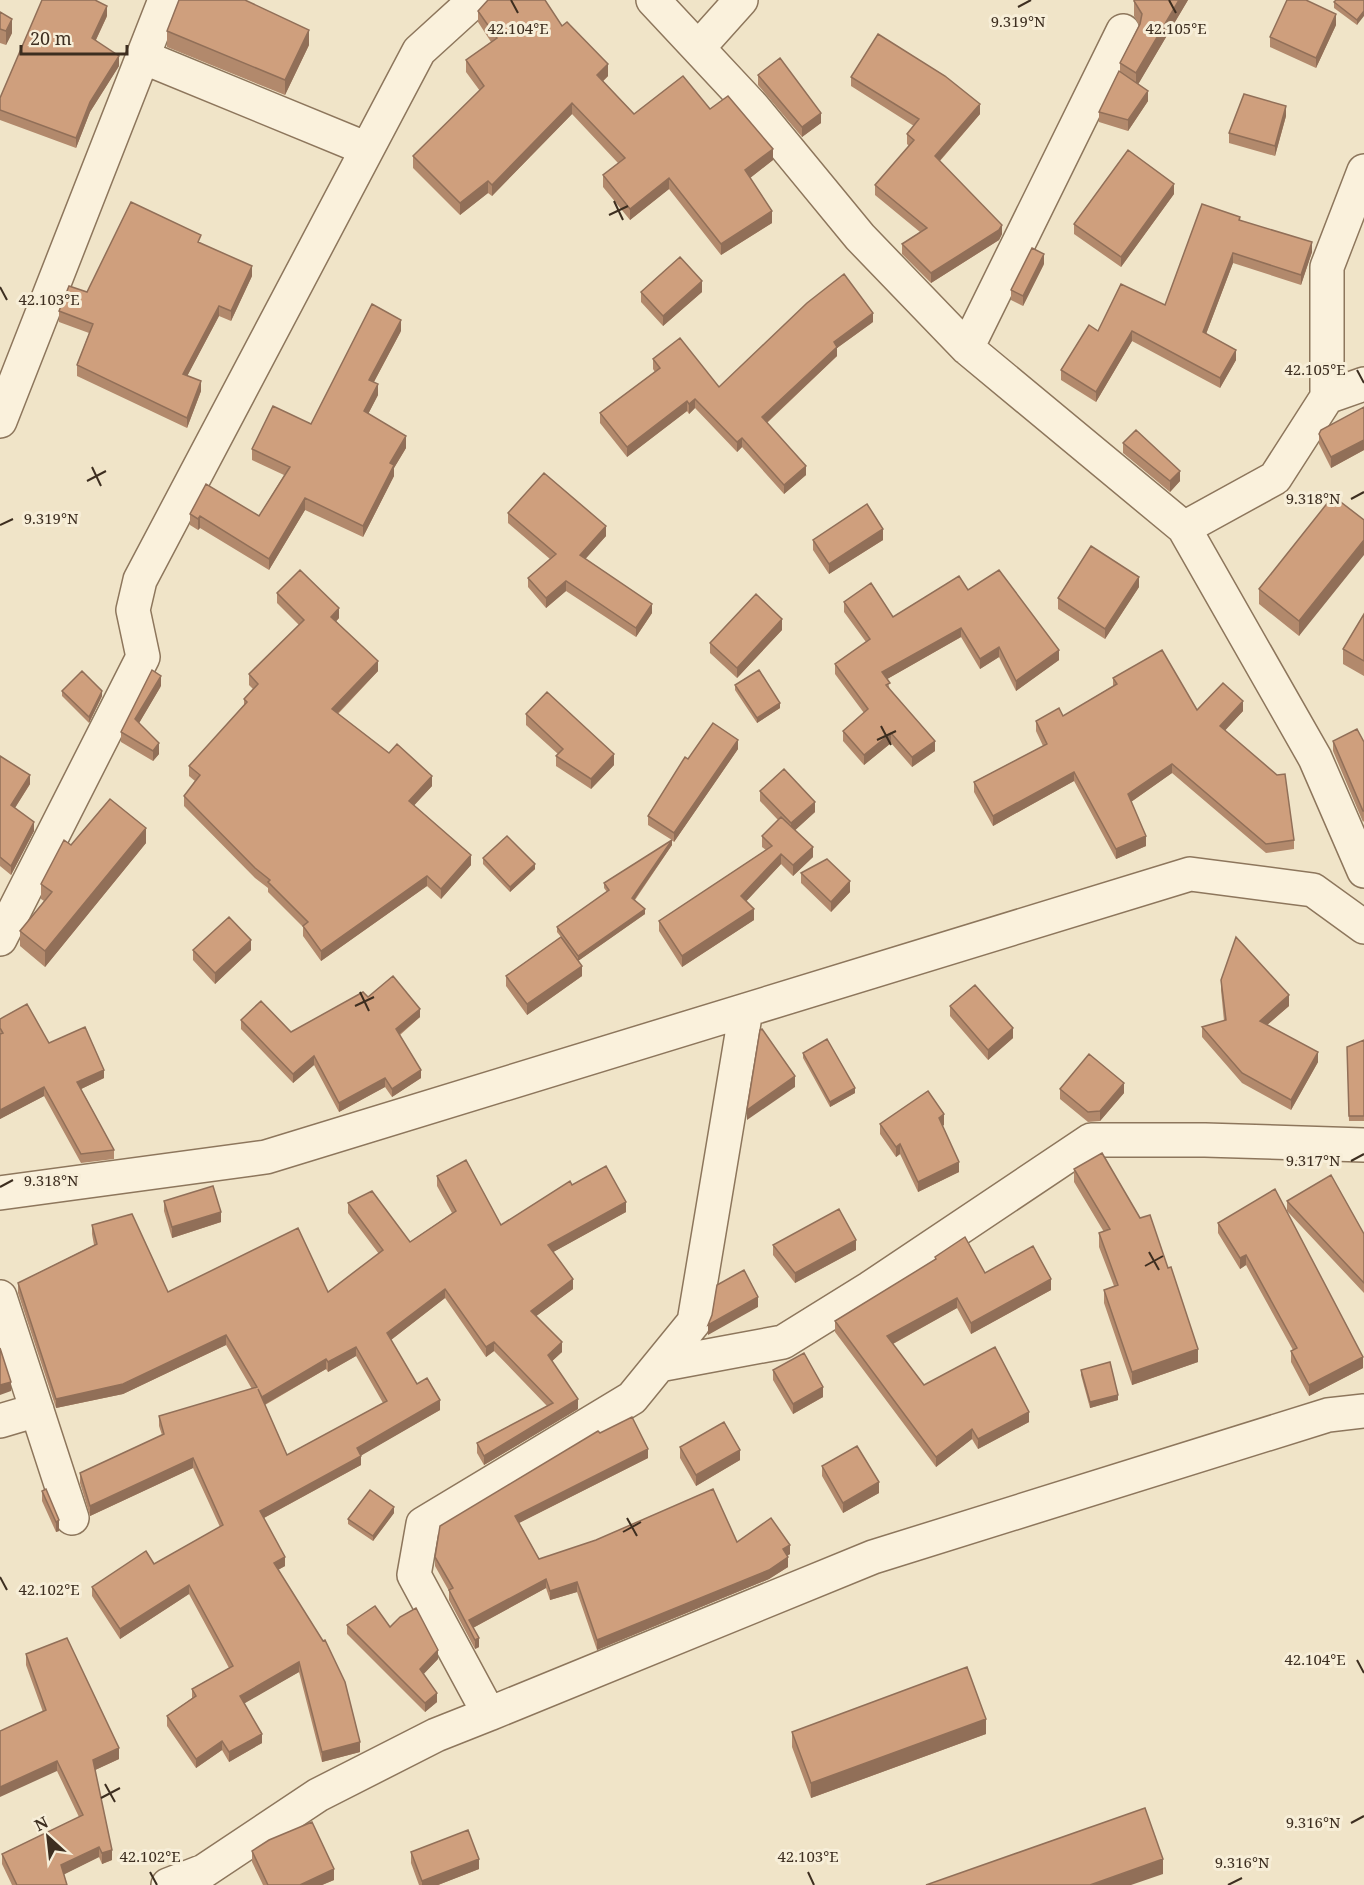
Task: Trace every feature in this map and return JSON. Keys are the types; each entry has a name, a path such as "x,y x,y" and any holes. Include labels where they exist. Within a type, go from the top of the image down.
{"street":[{"path":"0,421 165,0"},
{"path":"0,939 143,657 133,610 140,580 419,51 475,0"},
{"path":"653,0 753,107 860,237 967,348 1184,528 1315,758 1364,871"},
{"path":"698,48 741,0"},
{"path":"967,348 1124,31"},
{"path":"143,57 367,149"},
{"path":"1184,528 1275,478 1327,397 1327,267 1364,171"},
{"path":"1327,397 1364,384"},
{"path":"0,1193 266,1157 1190,874 1313,890 1364,927"},
{"path":"489,1714 414,1575 423,1524 632,1398 694,1322 746,1010"},
{"path":"659,1365 783,1342 870,1288 1091,1140 1205,1140 1364,1145"},
{"path":"0,1297 72,1518"},
{"path":"0,1420 37,1410"},
{"path":"168,1885 204,1871 318,1795 436,1735 873,1557 1328,1414 1364,1411"}],"building":[{"path":"42,0 95,0 107,6 92,38 119,56 90,102 76,138 0,110 0,98"},
{"path":"179,0 245,0 309,30 285,80 167,31"},
{"path":"488,0 545,0 562,26 567,22 608,64 597,75 634,114 683,76 710,109 728,96 773,149 745,170 772,211 721,244 669,178 630,209 603,175 625,158 572,103 492,185 488,181 460,203 413,156 484,86 466,60 497,38 478,11"},
{"path":"1134,0 1179,0 1136,73 1120,63 1140,24 1142,14"},
{"path":"1287,0 1306,0 1336,14 1316,58 1270,37"},
{"path":"1336,0 1364,0 1364,11 1357,20 1334,2"},
{"path":"0,12 12,19 6,31 0,29"},
{"path":"878,34 945,76 980,104 935,156 1002,225 999,230 931,273 902,244 927,228 875,185 914,140 907,134 919,119 851,77"},
{"path":"780,58 821,113 802,127 758,75"},
{"path":"1119,71 1148,91 1128,120 1099,112"},
{"path":"1244,94 1286,106 1275,146 1229,133"},
{"path":"1128,150 1174,184 1121,257 1074,224"},
{"path":"131,202 201,235 198,242 252,266 231,311 219,306 183,374 201,381 187,418 77,365 93,324 59,311 69,286 87,292"},
{"path":"1202,204 1240,217 1239,220 1312,242 1301,275 1233,253 1203,332 1236,350 1220,378 1132,331 1096,392 1061,370 1089,325 1098,331 1121,284 1165,305"},
{"path":"1032,248 1044,254 1023,296 1011,290"},
{"path":"680,257 702,281 663,316 641,292"},
{"path":"844,274 873,313 834,342 837,347 762,417 806,466 784,485 742,438 737,442 695,399 689,404 687,401 627,447 600,413 660,368 653,359 680,338 719,387 807,303"},
{"path":"372,304 401,320 369,380 378,384 364,411 406,436 390,463 394,465 363,526 305,498 269,559 200,516 198,519 190,514 206,484 259,516 290,467 252,449 273,406 311,424"},
{"path":"1364,407 1364,440 1331,457 1319,434 1321,430"},
{"path":"1136,430 1180,471 1170,481 1123,443"},
{"path":"544,473 606,526 580,555 652,604 636,628 566,581 546,598 528,578 556,554 508,513"},
{"path":"1333,496 1364,520 1364,540 1299,621 1259,589"},
{"path":"867,504 883,529 829,564 813,540"},
{"path":"1091,546 1139,577 1105,629 1058,598"},
{"path":"300,570 339,608 331,617 378,661 332,709 389,753 397,744 432,776 409,801 471,855 441,889 427,876 321,951 303,926 308,922 268,882 270,880 255,868 184,796 200,775 189,766 247,702 244,699 258,684 249,674 304,620 277,593"},
{"path":"999,570 1059,650 1016,681 999,647 980,659 961,628 882,672 890,683 886,685 935,741 912,757 891,733 864,755 843,731 868,709 835,664 870,639 844,602 871,583 893,617 959,576 968,590"},
{"path":"756,594 782,619 737,668 710,643"},
{"path":"1364,614 1364,661 1343,649"},
{"path":"1162,650 1197,710 1223,683 1243,701 1220,726 1277,775 1285,774 1294,840 1266,844 1172,764 1128,794 1146,836 1116,849 1074,772 993,816 974,782 1047,744 1036,721 1059,708 1063,716 1117,684 1113,678"},
{"path":"152,670 161,676 135,719 159,743 153,751 121,732"},
{"path":"759,670 780,703 757,718 735,685"},
{"path":"82,671 102,691 89,717 62,691"},
{"path":"547,692 614,754 591,779 556,756 563,749 526,714"},
{"path":"713,723 738,740 674,833 648,816 685,757 688,759"},
{"path":"1357,729 1364,742 1364,811 1333,741"},
{"path":"0,756 30,775 11,805 34,822 11,866 0,857"},
{"path":"784,769 815,802 791,823 760,791"},
{"path":"110,799 146,828 45,951 20,931 52,892 41,884 64,840 71,845"},
{"path":"781,817 813,847 793,865 781,854 741,896 754,909 682,956 659,921 772,846 762,836"},
{"path":"507,836 535,864 510,887 483,858"},
{"path":"672,840 632,898 645,909 578,956 557,927 609,890 604,883"},
{"path":"827,859 850,881 831,902 801,873"},
{"path":"229,917 251,940 215,973 193,950"},
{"path":"561,937 582,966 527,1004 506,976"},
{"path":"1236,937 1289,995 1260,1021 1318,1052 1291,1100 1242,1073 1202,1027 1226,1020 1221,980"},
{"path":"393,976 420,1009 396,1029 421,1070 392,1089 385,1078 339,1103 314,1056 293,1074 241,1020 261,1001 291,1032 363,992 368,997"},
{"path":"975,985 1013,1028 988,1050 950,1006"},
{"path":"27,1004 49,1043 85,1027 104,1070 77,1082 114,1150 81,1154 44,1087 0,1110 0,1034 3,1033 0,1028 0,1019"},
{"path":"762,1029 795,1076 747,1110 760,1030"},
{"path":"827,1039 855,1088 830,1102 803,1053"},
{"path":"1364,1040 1364,1116 1349,1116 1347,1047"},
{"path":"1089,1054 1124,1083 1100,1111 1088,1112 1060,1089"},
{"path":"928,1091 944,1114 939,1118 959,1162 918,1182 900,1144 896,1147 880,1124"},
{"path":"1102,1153 1140,1218 1150,1215 1168,1268 1171,1267 1198,1349 1132,1372 1104,1290 1118,1285 1099,1233 1110,1229 1074,1169"},
{"path":"466,1160 501,1225 570,1181 572,1185 606,1166 626,1202 548,1245 573,1279 531,1311 562,1342 548,1355 578,1399 484,1456 477,1443 553,1403 494,1342 486,1347 445,1289 387,1333 417,1384 427,1378 440,1400 357,1448 361,1456 260,1511 285,1557 274,1563 323,1641 325,1640 345,1682 360,1742 322,1752 299,1662 240,1696 262,1734 229,1752 222,1741 196,1759 167,1716 196,1696 192,1689 233,1666 189,1585 120,1629 92,1587 146,1551 154,1564 223,1525 193,1458 90,1506 80,1473 164,1434 159,1416 257,1387 226,1335 123,1384 56,1399 18,1283 97,1244 92,1225 132,1214 168,1292 298,1228 328,1292 383,1250 348,1203 372,1191 410,1242 456,1211 437,1176","holes":["356,1347 387,1401 287,1455 258,1389 262,1397 326,1359 328,1362"]},
{"path":"1331,1175 1364,1234 1364,1283 1287,1201"},
{"path":"213,1186 221,1212 172,1227 164,1201"},
{"path":"1275,1189 1363,1357 1309,1385 1291,1351 1297,1348 1246,1255 1240,1258 1218,1223"},
{"path":"839,1209 856,1240 795,1273 773,1245"},
{"path":"965,1237 985,1273 1033,1246 1051,1279 971,1323 957,1298 887,1336 924,1385 995,1347 1029,1412 978,1439 972,1429 936,1457 835,1321 936,1259 935,1257"},
{"path":"744,1270 758,1297 708,1325 717,1285"},
{"path":"0,1348 11,1382 0,1385"},
{"path":"804,1353 823,1387 793,1404 773,1370"},
{"path":"1110,1362 1118,1395 1090,1402 1081,1370"},
{"path":"632,1417 648,1449 515,1516 539,1559 596,1540 713,1489 737,1542 771,1518 790,1545 783,1549 788,1557 769,1570 597,1640 577,1582 550,1591 546,1579 469,1620 479,1638 475,1640 449,1590 453,1588 435,1557 440,1526 598,1431 600,1433"},
{"path":"724,1422 740,1450 696,1475 680,1447"},
{"path":"857,1446 879,1482 843,1503 822,1466"},
{"path":"46,1489 59,1520 56,1522 42,1491"},
{"path":"370,1490 394,1507 373,1536 348,1519"},
{"path":"375,1606 390,1627 400,1617 416,1608 438,1650 420,1669 437,1693 425,1703 347,1625"},
{"path":"67,1638 119,1748 93,1760 112,1850 102,1853 99,1847 61,1865 67,1885 17,1885 2,1854 83,1815 57,1761 0,1787 0,1731 46,1710 26,1654"},
{"path":"967,1667 986,1719 811,1783 792,1732"},
{"path":"1145,1808 1163,1859 1090,1885 926,1885"},
{"path":"312,1822 334,1869 300,1885 268,1885 252,1851 269,1840"},
{"path":"468,1830 479,1859 422,1881 411,1852"}]}
